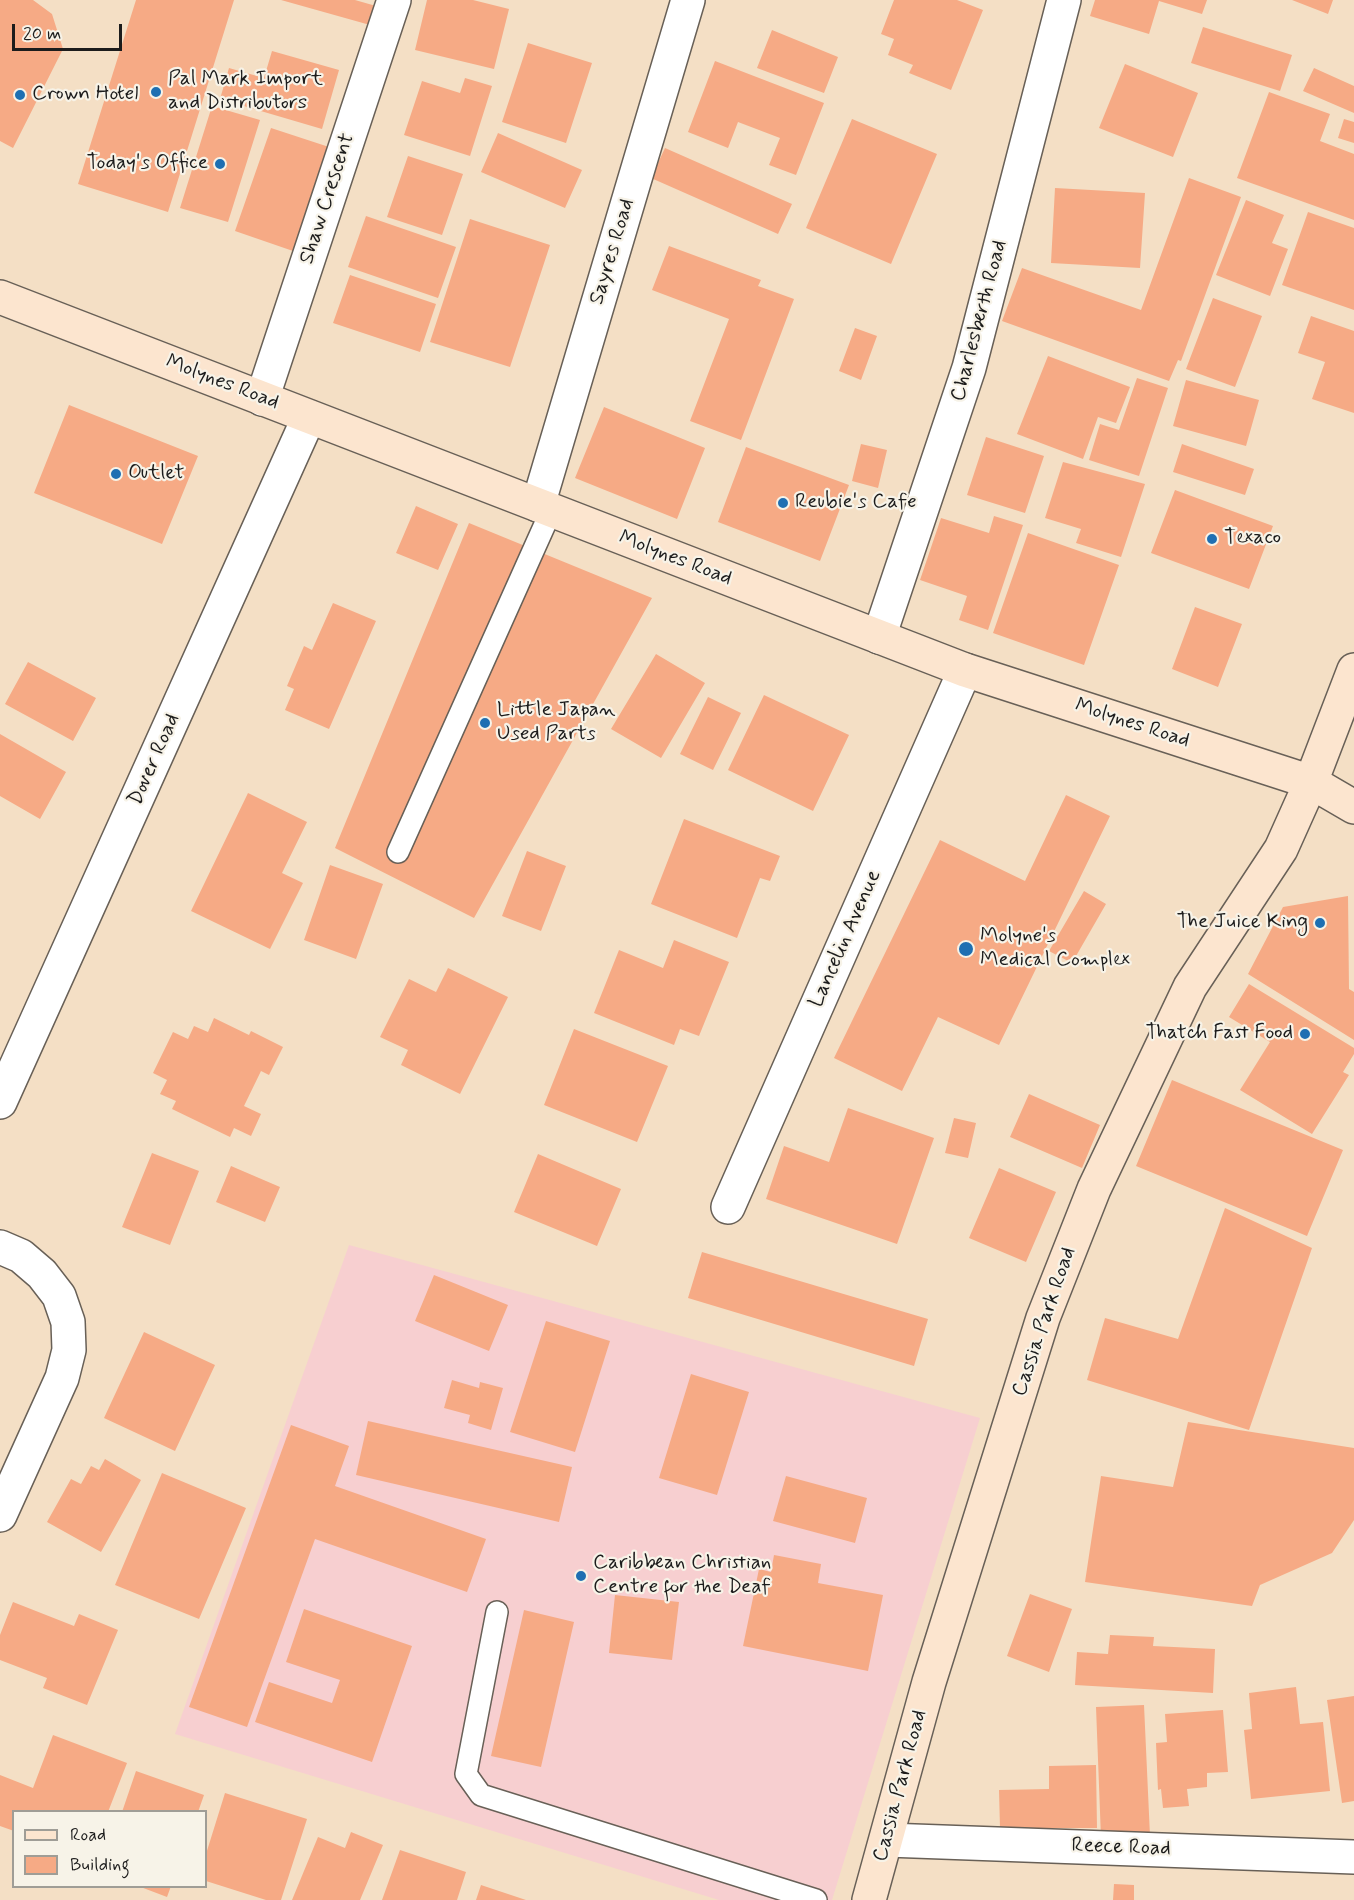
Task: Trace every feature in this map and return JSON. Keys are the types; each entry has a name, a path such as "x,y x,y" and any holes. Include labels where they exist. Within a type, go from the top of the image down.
{"main road":[{"name":"Molynes Road","path":"0,297 965,670 1311,782 1354,807"},
{"name":"Cassia Park Road","path":"868,1900 887,1840 929,1682 1036,1341 1090,1199 1190,987 1281,849 1311,782 1354,670"}],"street":[{"name":"Shaw Crescent","path":"262,399 394,0"},
{"name":"Sayres Road","path":"544,508 688,0"},
{"name":"Charlesberth Road","path":"879,637 969,368 1064,0"},
{"name":"Dover Road","path":"0,1102 309,417"},
{"name":"Lancelin Avenue","path":"728,1207 965,670"},
{"path":"0,1247 21,1256 42,1274 59,1296 68,1322 69,1350 62,1378 0,1515"},
{"name":"Reece Road","path":"887,1840 1354,1857"}],"lane":[{"path":"398,852 544,508"},
{"path":"497,1612 466,1774 481,1795 816,1900"}],"shaded area":[{"name":"Caribbean Christian Centre for the Deaf","path":"349,1245 980,1418 832,1900 719,1900 175,1734"}],"building":[{"name":"Crown Hotel","path":"0,0 33,0 52,14 63,49 13,148 0,141"},
{"name":"Pal Mark Import and Distributors","path":"136,0 234,0 168,212 78,184"},
{"path":"281,0 355,0 376,6 370,25"},
{"path":"427,0 473,0 509,9 494,69 415,50"},
{"path":"894,0 957,0 983,10 951,90 909,73 913,65 888,55 894,39 881,34"},
{"path":"1095,0 1207,0 1202,14 1159,1 1149,34 1090,16"},
{"path":"1292,0 1333,0 1328,14"},
{"path":"1203,27 1292,55 1280,91 1191,63"},
{"path":"772,30 838,57 824,93 757,68"},
{"path":"528,43 592,63 566,143 502,122"},
{"path":"272,51 339,70 322,129 220,99 229,68 264,78"},
{"path":"715,61 824,103 796,175 769,165 780,138 738,122 728,148 688,132"},
{"path":"1125,64 1198,93 1173,157 1099,128"},
{"path":"1314,68 1354,86 1354,113 1303,91"},
{"path":"465,78 492,86 470,156 404,135 422,81 460,93"},
{"path":"1269,92 1330,114 1320,141 1354,154 1354,220 1237,178"},
{"name":"Today's Office","path":"212,106 260,120 228,222 180,208"},
{"path":"852,119 937,154 891,264 806,228"},
{"path":"1344,119 1354,122 1354,143 1338,138"},
{"path":"271,128 329,147 293,251 235,231"},
{"path":"498,133 582,170 565,208 481,172"},
{"path":"665,148 792,204 778,234 651,178"},
{"path":"408,156 463,174 442,235 387,217"},
{"path":"1189,178 1241,197 1181,361 1178,360 1169,381 1002,321 1022,268 1141,310"},
{"path":"1055,188 1145,193 1140,268 1051,263"},
{"path":"1246,200 1284,215 1272,243 1288,249 1270,296 1216,275"},
{"path":"1308,212 1354,228 1354,310 1282,285"},
{"path":"366,216 456,247 438,298 348,267"},
{"path":"470,219 550,245 510,367 430,342"},
{"path":"669,246 761,280 758,286 794,299 741,440 690,421 729,319 652,290"},
{"path":"350,275 436,304 420,352 333,323"},
{"path":"1213,298 1262,316 1235,387 1186,369"},
{"path":"1311,316 1354,331 1354,413 1312,399 1325,362 1298,353"},
{"path":"855,328 877,336 861,380 839,371"},
{"path":"1048,356 1130,387 1116,423 1098,417 1083,459 1017,434"},
{"path":"1137,378 1168,388 1139,476 1089,460 1100,424 1119,430"},
{"path":"1186,380 1259,400 1246,446 1173,426"},
{"name":"Outlet","path":"69,405 198,456 162,544 34,493"},
{"path":"604,407 705,448 677,519 575,478"},
{"path":"986,437 1044,456 1025,513 967,495"},
{"path":"861,444 887,450 878,488 852,481"},
{"path":"1182,444 1254,469 1245,495 1173,472"},
{"name":"Reubie's Cafe","path":"746,447 849,485 820,561 718,522"},
{"path":"1063,462 1145,484 1121,557 1076,543 1081,529 1045,518"},
{"name":"Texaco","path":"1175,490 1273,526 1249,589 1151,553"},
{"path":"416,506 458,524 438,570 396,553"},
{"path":"994,516 1023,525 988,630 959,620 967,596 920,580 941,518 989,533"},
{"name":"Little Japan Used Parts","path":"469,523 652,598 474,918 335,848"},
{"path":"1028,533 1119,565 1084,665 993,633"},
{"path":"333,603 376,621 329,729 285,710 294,689 287,686 304,646 312,650"},
{"name":"Texaco","path":"1195,607 1242,624 1218,687 1172,669"},
{"path":"656,654 705,683 661,758 611,729"},
{"path":"28,662 96,698 73,741 5,704"},
{"path":"764,695 849,735 813,811 728,770"},
{"path":"708,697 741,713 713,770 680,754"},
{"path":"0,734 66,772 40,819 0,796"},
{"path":"248,793 307,822 282,873 303,883 270,949 191,911"},
{"name":"Molyne's Medical Complex","path":"1066,795 1110,816 999,1045 938,1017 902,1091 834,1058 940,840 1025,881"},
{"path":"684,819 780,856 770,881 760,878 737,938 651,904"},
{"path":"527,851 566,866 541,931 502,916"},
{"path":"330,865 383,884 356,959 304,940"},
{"path":"1084,891 1106,904 1072,963 1049,951"},
{"path":"1348,896 1349,989 1354,992 1354,1040 1248,974 1283,907"},
{"path":"674,940 729,962 699,1036 680,1029 674,1045 594,1013 619,950 663,968"},
{"path":"448,968 508,997 460,1094 401,1065 408,1050 380,1037 409,979 436,992"},
{"path":"1249,984 1354,1048 1354,1054 1343,1072 1349,1075 1312,1134 1240,1090 1270,1042 1229,1017"},
{"path":"214,1018 249,1035 251,1031 283,1047 269,1075 261,1071 244,1106 261,1114 251,1136 234,1128 230,1137 172,1109 176,1101 160,1094 167,1080 153,1073 173,1032 188,1039 194,1026 208,1032"},
{"path":"574,1029 668,1066 637,1142 544,1105"},
{"path":"1172,1080 1343,1150 1307,1236 1136,1166"},
{"path":"1029,1094 1100,1125 1082,1168 1010,1137"},
{"path":"848,1108 934,1138 897,1244 766,1199 784,1146 829,1162"},
{"path":"954,1118 976,1123 968,1158 945,1153"},
{"path":"152,1153 199,1171 170,1245 122,1227"},
{"path":"538,1154 621,1189 597,1246 514,1212"},
{"path":"231,1166 280,1187 265,1222 216,1202"},
{"path":"999,1168 1056,1192 1026,1262 969,1238"},
{"path":"1225,1208 1312,1248 1249,1430 1087,1380 1105,1318 1178,1339"},
{"path":"702,1252 928,1319 914,1366 688,1298"},
{"path":"434,1275 508,1305 489,1351 415,1321"},
{"path":"546,1321 610,1341 575,1452 510,1432"},
{"path":"144,1332 215,1365 175,1451 104,1418"},
{"path":"691,1374 749,1392 717,1495 659,1478"},
{"path":"452,1380 479,1388 480,1382 503,1388 491,1430 468,1423 470,1415 444,1408"},
{"path":"368,1421 572,1467 559,1522 356,1475"},
{"path":"1188,1422 1354,1448 1354,1520 1332,1553 1260,1585 1252,1606 1085,1582 1101,1476 1173,1487"},
{"path":"291,1425 349,1446 335,1486 486,1539 467,1592 315,1539 247,1727 189,1707"},
{"path":"105,1459 141,1480 101,1552 47,1522 71,1479 81,1484 91,1466 99,1470"},
{"path":"162,1473 246,1508 199,1619 115,1585"},
{"path":"786,1476 867,1498 855,1543 773,1521"},
{"path":"774,1555 821,1564 818,1583 883,1595 868,1671 743,1646 759,1569 771,1572"},
{"path":"1030,1594 1072,1609 1049,1672 1007,1656"},
{"path":"615,1595 679,1602 672,1660 609,1653"},
{"path":"13,1602 74,1626 79,1614 118,1630 87,1705 43,1688 47,1678 0,1660 0,1635"},
{"path":"304,1609 412,1646 372,1762 255,1722 269,1682 332,1703 340,1680 286,1662"},
{"path":"524,1610 574,1622 541,1767 491,1756"},
{"path":"1110,1635 1154,1637 1153,1646 1215,1649 1213,1693 1075,1685 1077,1652 1108,1654"},
{"path":"1296,1687 1300,1724 1323,1722 1330,1791 1251,1799 1244,1730 1252,1729 1249,1693"},
{"path":"1354,1696 1354,1801 1342,1803 1327,1700"},
{"path":"1144,1705 1150,1836 1101,1838 1096,1707"},
{"path":"1223,1710 1228,1772 1207,1773 1207,1787 1187,1789 1189,1806 1163,1808 1161,1789 1158,1790 1156,1743 1167,1742 1165,1714"},
{"path":"53,1735 127,1763 109,1810 12,1810 12,1830 0,1826 0,1775 33,1788"},
{"path":"1096,1765 1097,1828 1000,1828 999,1790 1049,1789 1049,1766"},
{"path":"136,1771 204,1795 199,1810 123,1810"},
{"path":"225,1793 307,1819 281,1900 266,1900 207,1881 207,1851"},
{"path":"351,1832 383,1845 360,1900 292,1900 318,1837 345,1848"},
{"path":"400,1850 466,1872 457,1900 382,1900"},
{"path":"1114,1884 1134,1885 1134,1900 1113,1900"},
{"path":"481,1885 526,1900 476,1900"},
{"path":"143,1888 170,1888 167,1897"}],"place":[{"name":"Pal Mark Import and Distributors","path":"156,92"},
{"name":"Crown Hotel","path":"20,95"},
{"name":"Today's Office","path":"220,164"},
{"name":"Outlet","path":"116,474"},
{"name":"Reubie's Cafe","path":"783,503"},
{"name":"Texaco","path":"1212,539"},
{"name":"Little Japan Used Parts","path":"485,723"},
{"name":"The Juice King","path":"1320,923"},
{"name":"Molyne's Medical Complex","path":"966,949"},
{"name":"Thatch Fast Food","path":"1305,1034"},
{"name":"Caribbean Christian Centre for the Deaf","path":"581,1576"}]}
